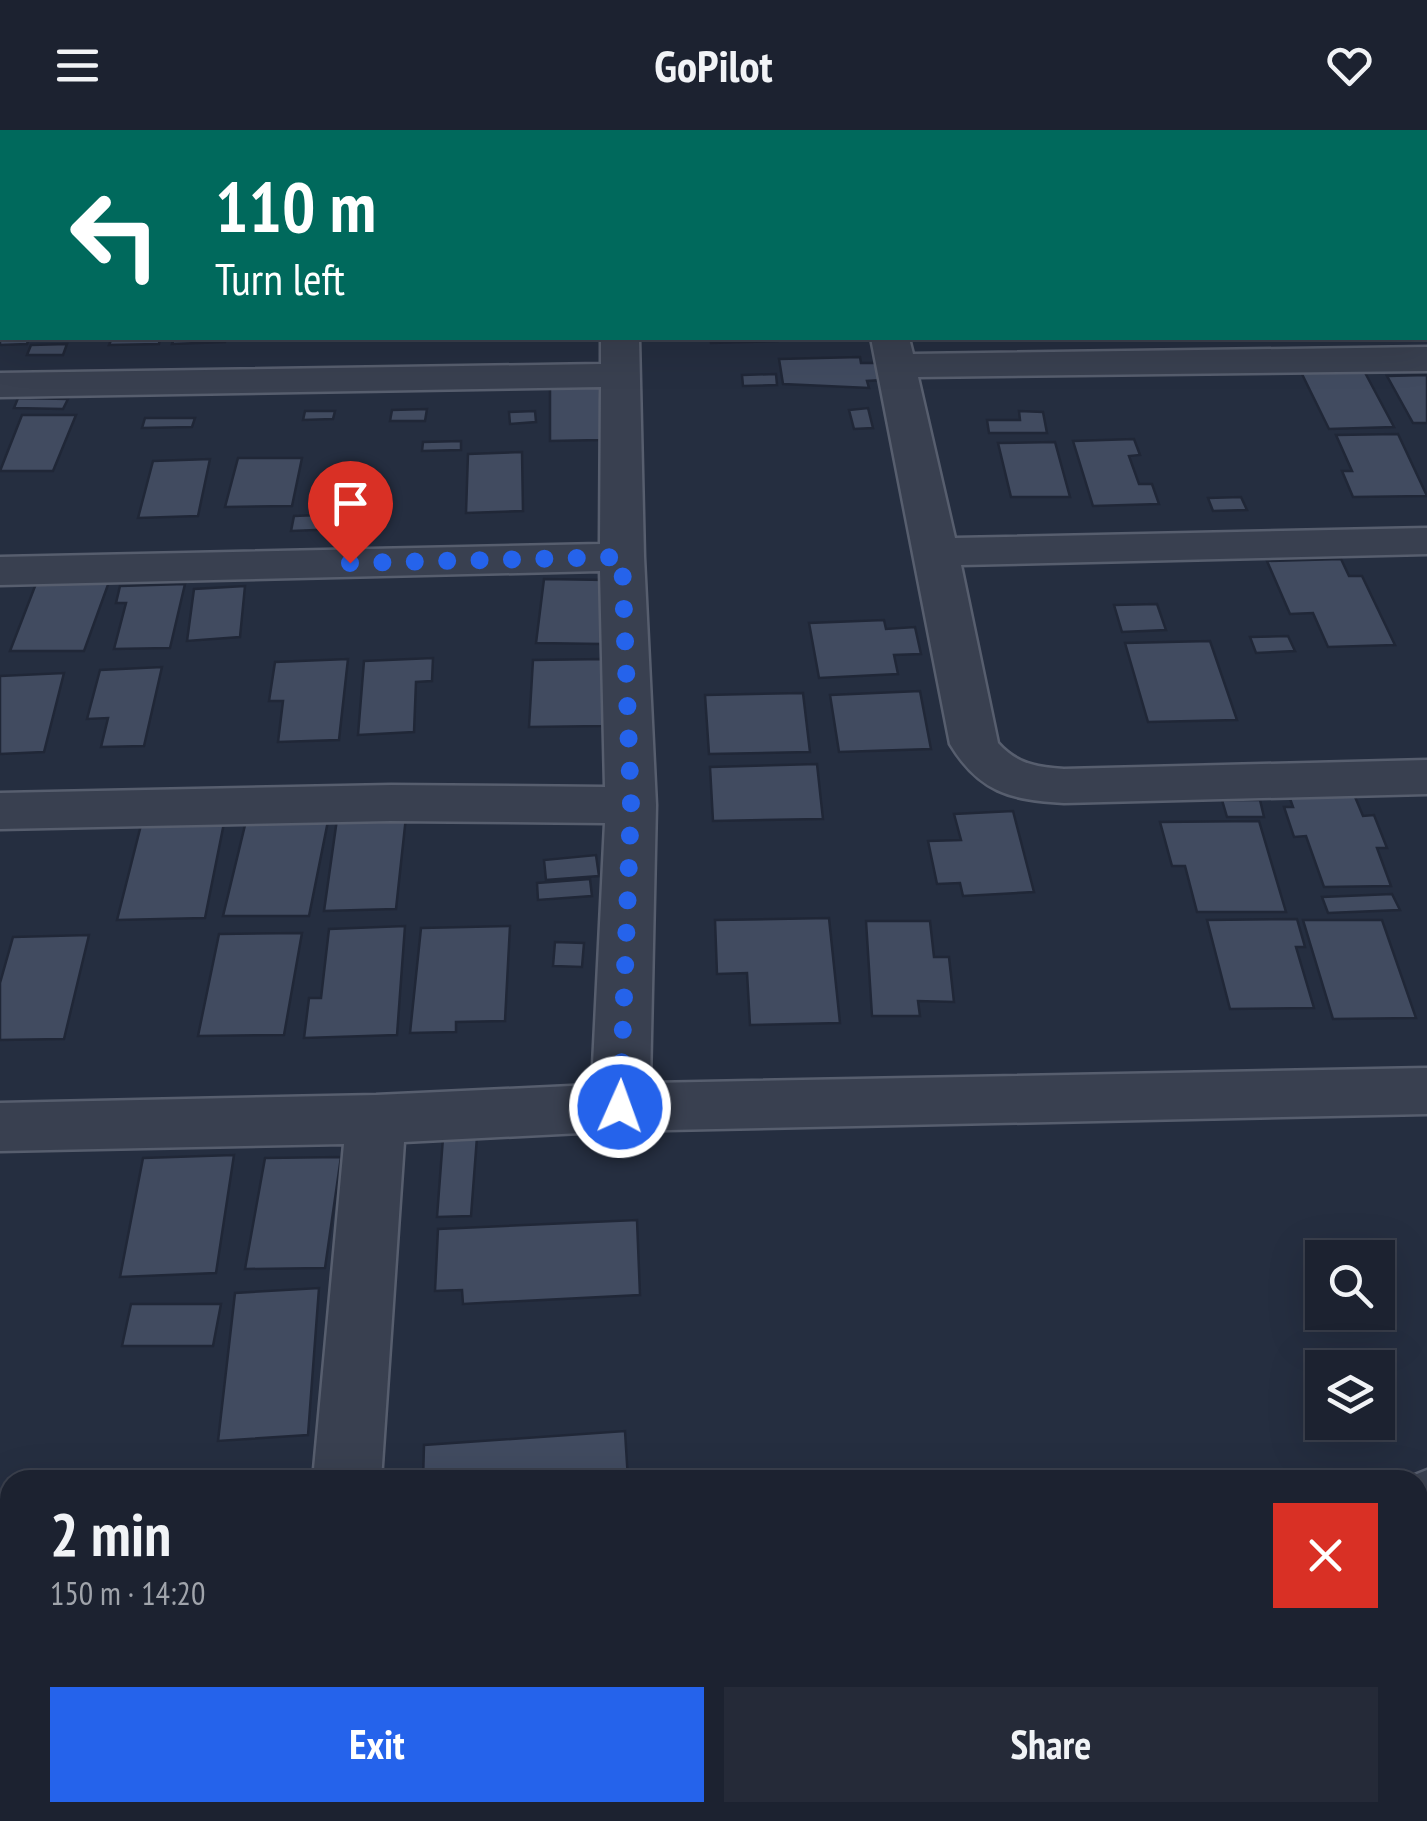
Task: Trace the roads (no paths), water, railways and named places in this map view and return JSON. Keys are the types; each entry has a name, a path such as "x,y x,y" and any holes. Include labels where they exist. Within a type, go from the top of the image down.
{"street":[{"path":"1427,359 893,352 974,744 983,760 1016,781 1064,786 1427,776"},
{"path":"0,384 620,356 631,805 620,1107"},
{"path":"936,552 1427,541"},
{"path":"0,570 622,557"},
{"path":"0,811 391,803 631,805"},
{"path":"0,1127 376,1118 620,1107 1427,1092"},
{"path":"348,1470 376,1118"}]}
